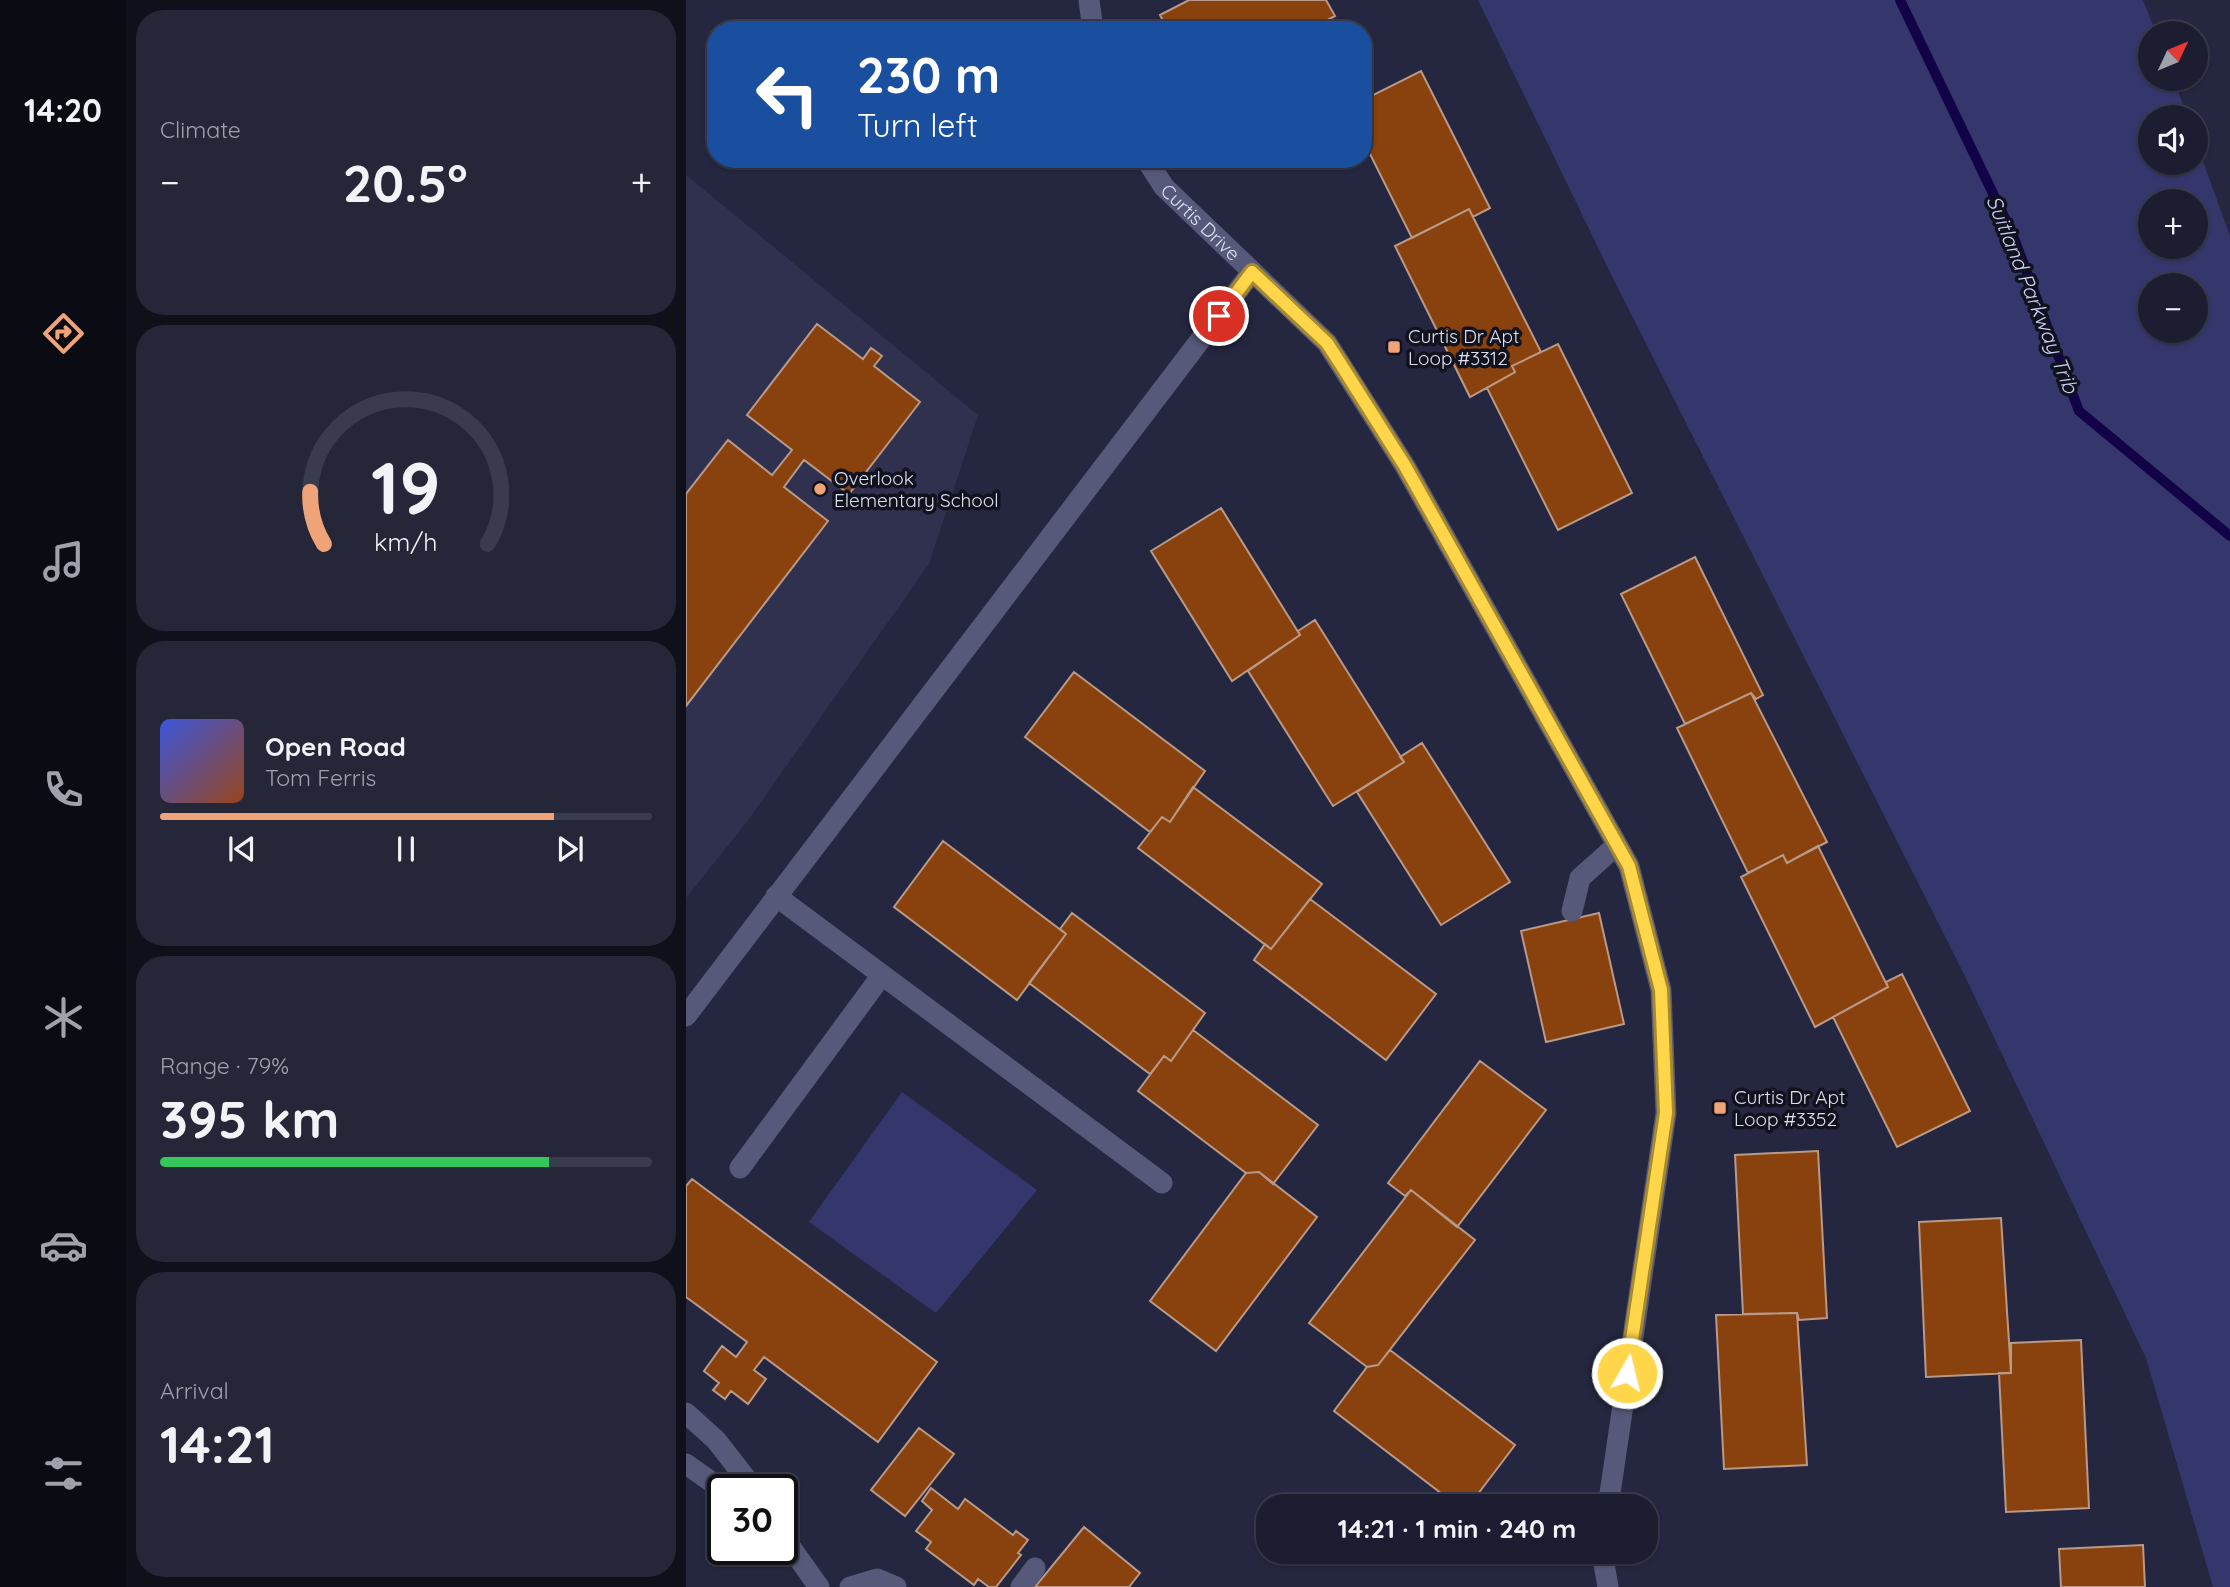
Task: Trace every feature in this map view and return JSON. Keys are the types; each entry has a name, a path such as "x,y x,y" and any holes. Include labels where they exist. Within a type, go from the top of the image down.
{"street":[{"path":"1089,0 1092,21"},
{"name":"Curtis Drive","path":"1152,168 1164,187 1327,343 1405,466 1629,866 1661,990 1666,1113 1610,1494"},
{"path":"686,1016 1252,272"},
{"path":"1572,911 1580,878 1617,845"},
{"path":"776,896 1161,1183"},
{"path":"740,1168 882,975"},
{"path":"686,1413 716,1440 742,1474"},
{"path":"686,1464 707,1479"},
{"path":"798,1558 818,1587"},
{"path":"1604,1564 1608,1587"},
{"path":"1021,1587 1035,1568"},
{"path":"850,1587 877,1579 896,1587"}],"shaded area":[{"path":"1478,0 2143,0 2151,21 2138,21 2138,91 2178,91 2183,105 2138,105 2138,175 2208,175 2230,236 2230,1587 2213,1587 2146,1358 1963,972 1609,270"},
{"name":"Overlook Elementary School","path":"686,175 978,415 929,564 746,823 686,898"},
{"path":"902,1092 1037,1190 936,1313 809,1222"}],"building":[{"path":"1189,0 1326,0 1335,16 1326,21 1163,21 1160,15"},
{"path":"1421,71 1490,208 1473,217 1469,209 1412,238 1372,158 1372,96"},
{"path":"1469,209 1541,352 1512,366 1515,372 1470,397 1395,246"},
{"path":"817,324 863,359 871,348 882,356 874,366 920,402 849,494 804,460 784,487 828,521 686,706 686,494 728,440 772,475 792,450 747,415"},
{"path":"1558,344 1632,493 1558,530 1487,388 1515,372 1512,366"},
{"path":"1221,508 1300,635 1232,681 1151,551"},
{"path":"1695,557 1763,695 1756,699 1751,693 1685,724 1621,594"},
{"path":"1315,620 1404,762 1333,806 1248,671 1300,635 1298,631"},
{"path":"1074,672 1205,771 1170,822 1162,817 1150,832 1025,737"},
{"path":"1751,693 1827,842 1787,863 1783,855 1748,873 1677,728"},
{"path":"1422,743 1510,882 1441,925 1357,792 1404,762 1400,757"},
{"path":"1193,787 1322,884 1271,949 1138,848 1162,817 1170,822"},
{"path":"943,841 1066,934 1017,1000 894,907"},
{"path":"1818,846 1888,987 1815,1027 1741,877 1783,855 1787,863"},
{"path":"1310,899 1436,994 1386,1060 1254,960 1265,944 1271,949"},
{"path":"1072,913 1205,1013 1171,1061 1164,1056 1150,1074 1029,983 1066,934 1060,929"},
{"path":"1599,913 1624,1024 1546,1042 1521,931"},
{"path":"1902,974 1970,1111 1897,1147 1833,1017 1888,987 1886,982"},
{"path":"1193,1030 1318,1125 1273,1184 1259,1172 1246,1173 1138,1091 1164,1056 1171,1061"},
{"path":"1480,1061 1546,1110 1457,1227 1411,1190 1405,1196 1388,1183"},
{"path":"1818,1151 1827,1318 1799,1320 1797,1313 1743,1314 1735,1155"},
{"path":"1259,1172 1317,1217 1216,1351 1150,1301 1246,1173"},
{"path":"692,1179 937,1362 878,1442 764,1357 754,1370 766,1379 748,1404 731,1391 725,1399 713,1390 719,1383 704,1371 722,1346 736,1357 747,1342 686,1297 686,1186"},
{"path":"1411,1190 1475,1240 1378,1365 1367,1367 1309,1323"},
{"path":"2001,1218 2011,1373 1926,1377 1919,1222"},
{"path":"1797,1313 1807,1465 1724,1469 1716,1315"},
{"path":"2081,1340 2089,1508 2006,1512 1999,1373 2011,1373 2011,1343"},
{"path":"1390,1350 1515,1445 1478,1494 1442,1494 1334,1411 1367,1367 1378,1365"},
{"path":"919,1428 954,1454 905,1516 871,1490"},
{"path":"931,1488 958,1509 965,1499 1013,1535 1016,1531 1028,1540 1018,1553 1021,1555 996,1587 989,1587 978,1579 974,1585 926,1549 931,1542 916,1531 932,1510 922,1501"},
{"path":"1084,1527 1140,1573 1129,1587 1035,1587"},
{"path":"2143,1545 2145,1587 2061,1587 2059,1549"}],"waterway":[{"name":"Suitland Parkway Trib","path":"1900,0 2012,233 2079,411 2230,536"}],"place":[{"name":"Curtis Dr Apt Loop #3312","path":"1394,347"},
{"name":"Overlook Elementary School","path":"820,489"},
{"name":"Curtis Dr Apt Loop #3352","path":"1720,1108"}],"route":[{"path":"1219,316 1252,272 1327,343 1405,466 1629,866 1661,990 1666,1113 1627,1373"}]}
